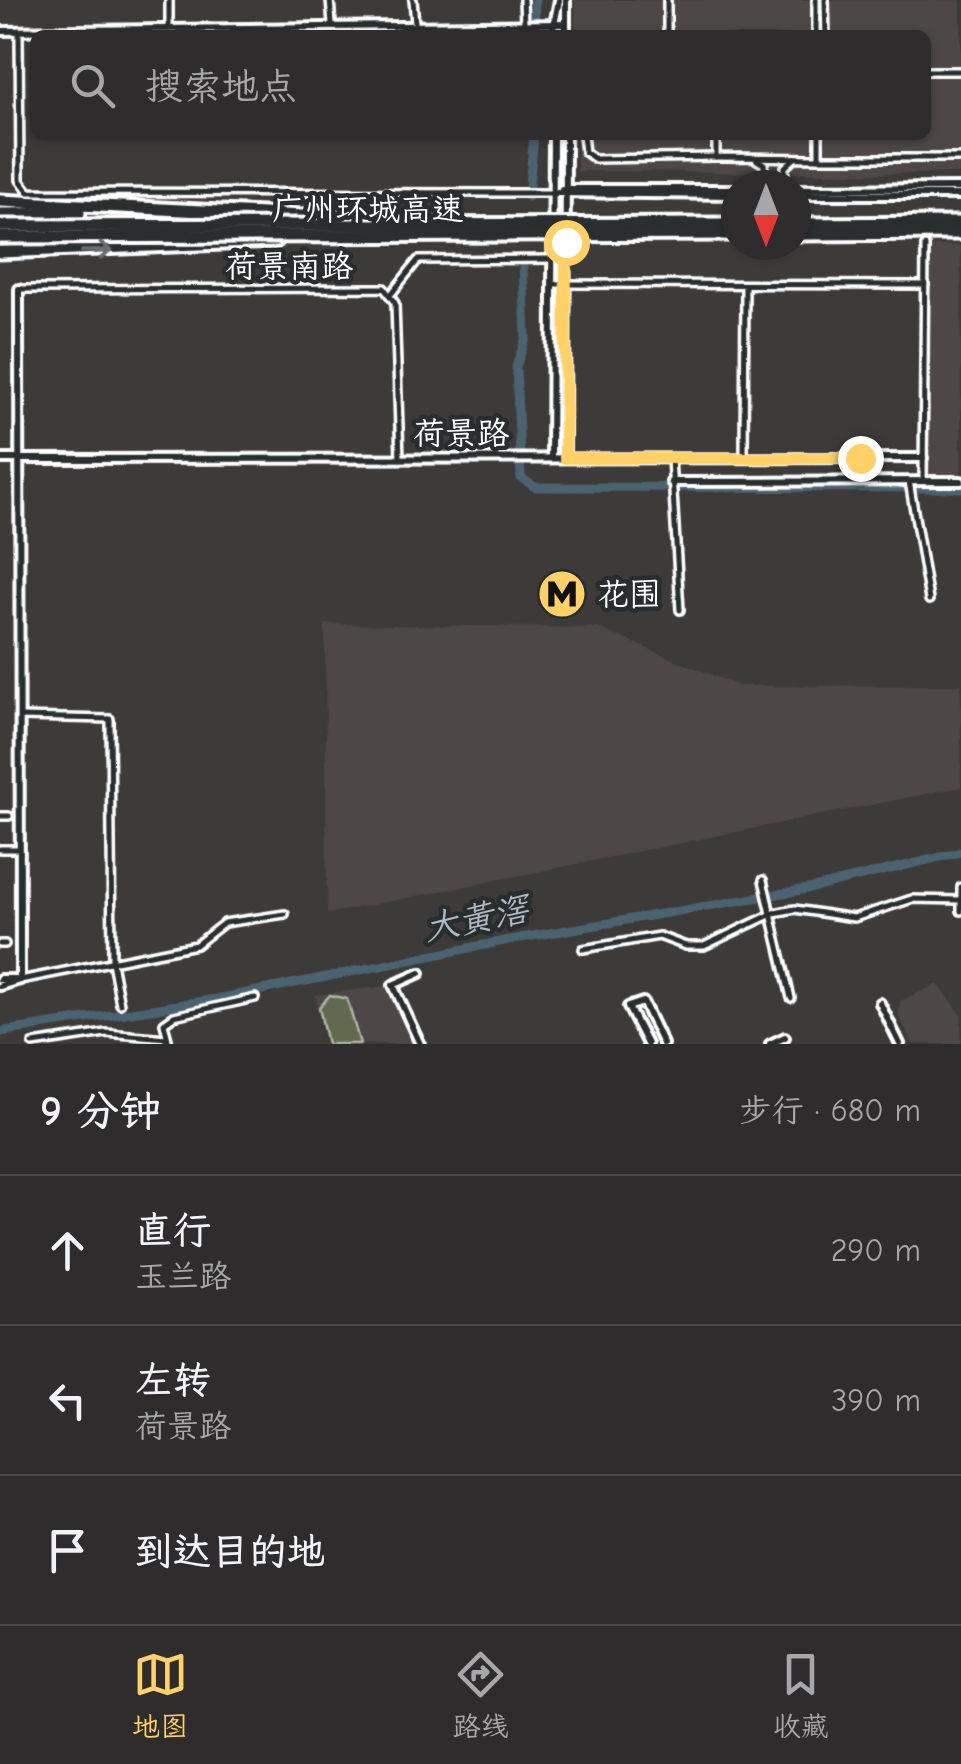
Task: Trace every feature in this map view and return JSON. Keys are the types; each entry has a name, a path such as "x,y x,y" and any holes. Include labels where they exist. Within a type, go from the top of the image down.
{"highway":[{"path":"0,201 482,226"},
{"path":"0,214 238,213"},
{"path":"811,224 961,223"},
{"name":"广州环城高速","path":"0,226 721,224"},
{"path":"811,234 961,233"},
{"name":"广州环城高速","path":"0,237 721,234"},
{"path":"0,255 432,237"}],"street":[{"path":"168,0 169,26"},
{"path":"330,0 332,24"},
{"path":"413,0 414,23"},
{"path":"524,0 525,23"},
{"path":"563,0 564,30"},
{"path":"667,0 667,30"},
{"path":"816,0 816,30"},
{"path":"826,0 826,30"},
{"path":"0,31 562,23"},
{"path":"556,30 562,23"},
{"path":"19,30 20,180 29,192 721,192"},
{"path":"931,71 961,71"},
{"path":"551,458 553,140"},
{"path":"565,458 566,140"},
{"path":"584,140 585,152 595,159 961,158"},
{"path":"716,140 716,157"},
{"path":"819,140 819,158"},
{"path":"750,158 764,164 764,170"},
{"path":"785,170 799,158"},
{"path":"811,192 961,192"},
{"path":"923,481 925,246"},
{"path":"392,294 418,260 552,259"},
{"path":"552,284 925,285"},
{"path":"744,285 744,458"},
{"name":"荷景南路","path":"20,289 384,288 392,294 400,459"},
{"path":"20,289 20,980"},
{"path":"671,458 680,610"},
{"name":"荷景路","path":"0,459 923,458"},
{"path":"909,481 930,600"},
{"path":"672,482 961,481"},
{"path":"20,717 110,718 112,962 120,1004"},
{"path":"0,816 9,816"},
{"path":"0,848 20,848"},
{"path":"763,880 792,998"},
{"path":"961,887 961,911"},
{"path":"583,949 659,936 686,946 704,946 770,915 800,908 854,918 912,899 959,900"},
{"path":"0,982 196,946 224,924 285,914"},
{"path":"420,972 393,986 420,1044"},
{"path":"33,1044 106,1033 168,1041 164,1022 174,1016 255,998"},
{"path":"646,1044 628,1006 643,1002 664,1044"},
{"path":"880,1003 900,1044"},
{"path":"770,1044 785,1037"}],"shaded area":[{"path":"575,0 961,0 961,174 577,171 577,140 931,140 931,30 575,30"},
{"path":"925,246 961,246 961,481 923,481"},
{"path":"325,624 598,628 739,686 961,685 961,787 327,914"},
{"path":"938,984 961,1013 961,1044 913,1044 899,1016 900,1001"},
{"path":"387,986 414,1044 326,1044 315,995"}],"green space":[{"path":"330,995 347,999 360,1044 327,1044 319,1007"}],"waterway":[{"path":"534,30 535,0"},
{"path":"528,197 534,140"},
{"path":"523,263 526,338 516,367 521,478 535,487 961,488"},
{"name":"大黄滘","path":"0,1032 217,999 509,940 813,888 961,852"}],"place":[{"name":"花围","path":"562,594"}],"route":[{"path":"566,242 565,458 860,458"}]}
